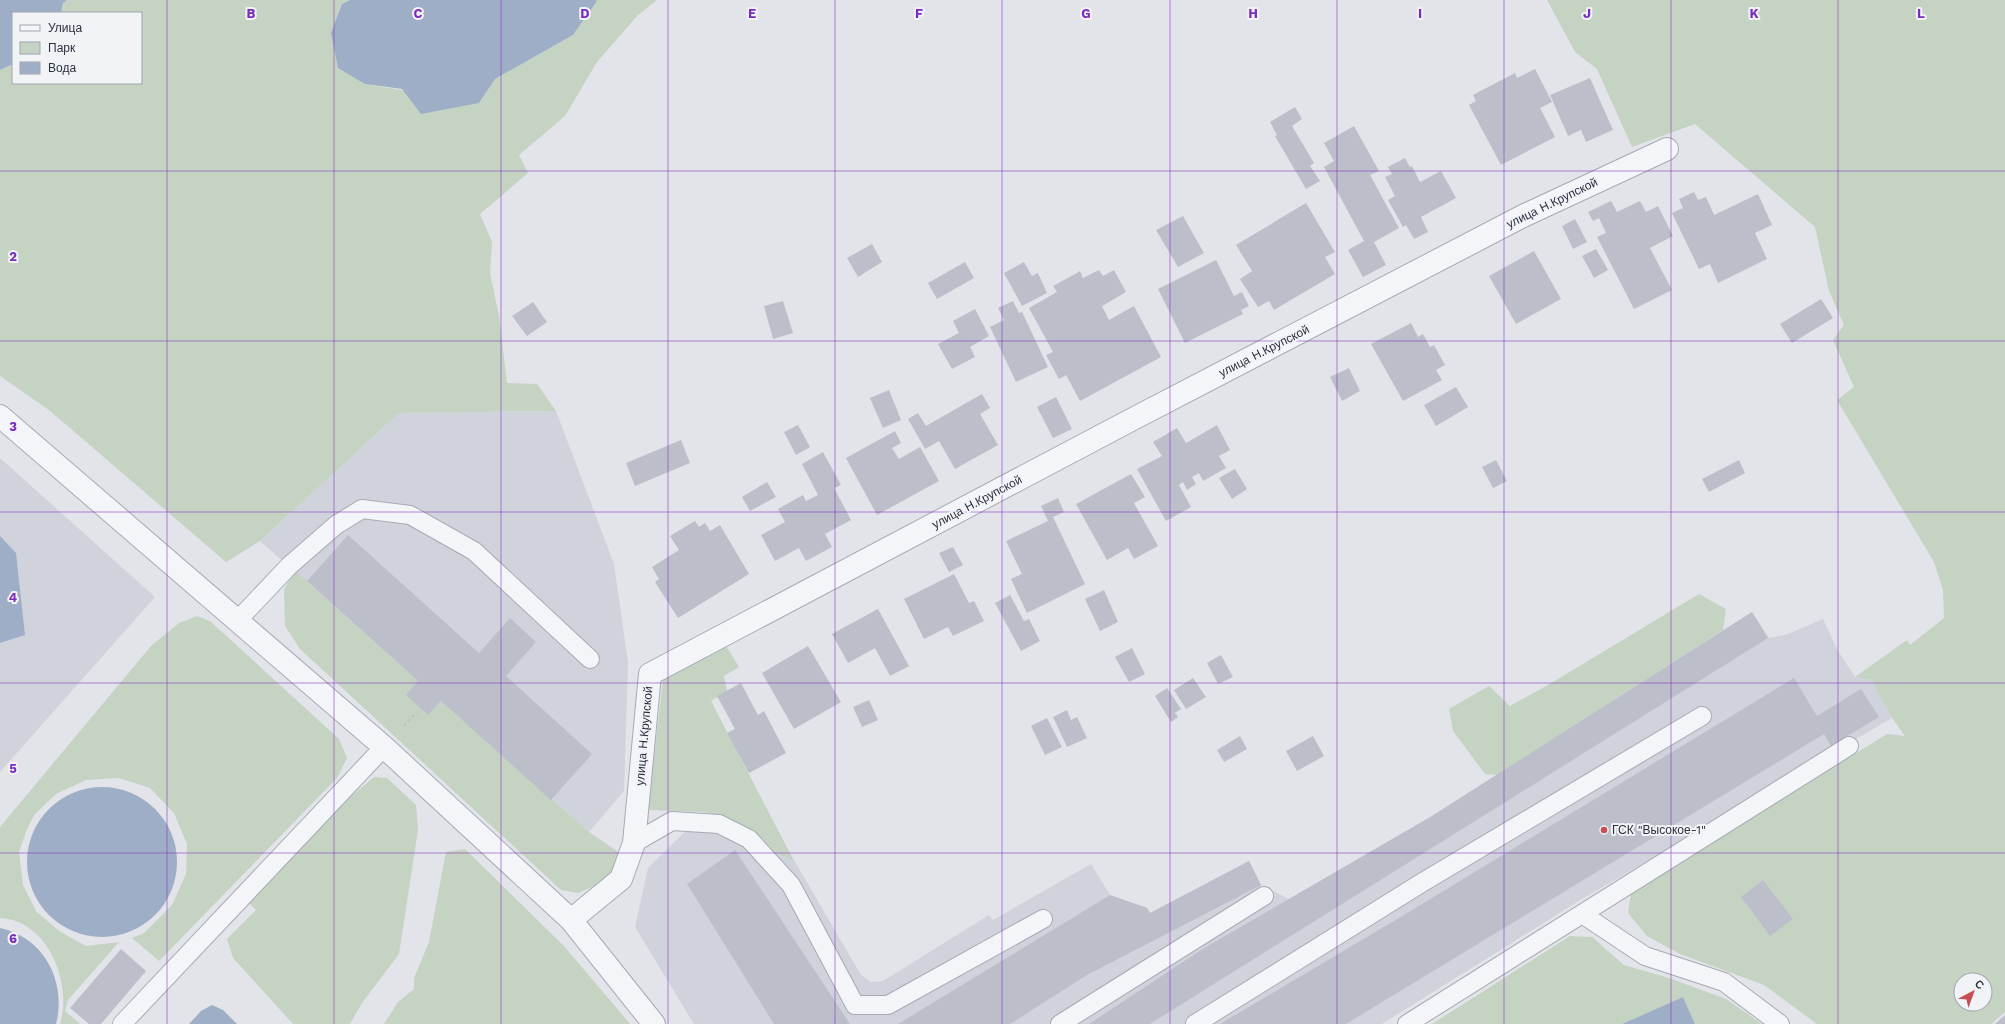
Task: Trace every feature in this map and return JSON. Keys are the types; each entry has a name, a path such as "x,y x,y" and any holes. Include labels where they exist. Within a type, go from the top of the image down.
{"street":[{"name":"улица Н.Крупской","path":"571,920 621,879 634,843 650,674 1138,416 1516,220 1667,148"},
{"path":"0,416 384,747 571,920 654,1024"}],"lane":[{"path":"238,620 289,566 336,525 362,509 410,515 474,551 590,659"},
{"path":"1195,1024 1423,882 1702,716"},
{"path":"1407,1024 1850,746"},
{"path":"122,1024 384,747"},
{"path":"634,843 672,821 719,824 749,839 791,886 855,1005 888,1005 1044,919"},
{"path":"1060,1024 1264,896"},
{"path":"1582,914 1645,956 1724,982 1780,1024"}],"shaded area":[{"path":"556,411 614,564 628,663 624,791 589,832 260,541 399,413"},
{"path":"0,458 155,597 0,772"},
{"path":"1752,612 1769,638 1788,634 1823,619 1838,651 1855,677 1871,680 1892,718 1582,899 1382,1024 694,1024 635,927 648,868 705,812 784,843 861,975 871,982 883,981 989,915 993,920 1091,864 1110,895 1147,908 1150,913 1249,861 1261,885 1289,899 1432,816"}],"green space":[{"path":"67,0 350,0 342,4 365,84 479,103 495,79 573,35 597,1 596,0 657,0 637,16 597,62 565,116 519,155 528,173 480,214 492,242 490,273 499,316 507,383 537,384 556,411 399,413 260,541 226,562 49,410 0,376 0,70 12,64 12,84 142,84 142,12 61,12 63,3"},
{"path":"1547,0 2005,0 2005,1012 1991,1024 1817,1024 1764,985 1680,954 1647,936 1628,913 1631,893 1887,734 1905,736 1892,718 1871,680 1855,677 1907,640 1910,645 1944,618 1943,590 1934,562 1837,400 1854,387 1833,340 1844,325 1829,291 1815,227 1695,124 1632,147 1597,69 1575,52"},
{"path":"295,571 418,681 428,715 441,701 589,832 620,853 608,880 578,893 561,890 300,649 285,626 284,589"},
{"path":"1699,594 1726,609 1723,630 1497,775 1485,774 1453,731 1449,709 1489,686 1510,706 1553,682"},
{"path":"197,616 210,621 339,739 347,758 337,778 159,961 132,938 144,933 172,905 186,874 187,844 174,813 150,788 119,778 86,780 56,794 34,815 27,829 19,852 23,885 36,911 59,931 86,946 119,942 68,1000 65,1011 80,1024 60,1024 63,1008 63,991 59,973 53,957 44,942 31,930 17,921 0,918 0,827 151,646 179,623"},
{"path":"726,646 739,667 724,676 727,691 711,701 794,861 774,852 740,825 705,812 648,810 663,680"},
{"path":"374,777 387,778 416,805 418,830 399,954 362,1003 350,1024 293,1024 233,958 227,939 256,910 249,903 349,798"},
{"path":"465,849 564,946 630,1024 384,1024 398,1002 414,989 414,978 429,942 446,852"},
{"path":"1570,936 1592,937 1624,965 1669,978 1726,999 1762,1024 1695,1024 1683,997 1622,1024 1432,1024"}],"water":[{"path":"0,0 67,0 63,3 61,12 12,12 12,64 0,70"},
{"path":"350,0 597,1 573,35 495,79 479,103 421,114 402,89 365,84 338,68 331,33 342,4"},
{"path":"0,536 16,553 25,635 0,643"},
{"path":"109,787 124,790 144,799 160,814 165,820 174,840 177,862 174,884 165,904 150,920 144,925 124,934 109,937 95,937 80,934 60,925 39,904 28,877 27,855 30,840 39,820 60,799 87,788"},
{"path":"0,928 15,933 29,941 40,951 49,964 55,978 58,993 59,1008 56,1024 0,1024"},
{"path":"1683,997 1695,1024 1622,1024"},
{"path":"212,1005 223,1010 237,1024 189,1024 201,1011"}],"building":[{"path":"1535,69 1552,102 1540,108 1555,137 1501,165 1469,105 1476,101 1473,95 1515,73 1517,78"},
{"path":"1590,78 1613,130 1586,142 1581,130 1568,136 1550,95"},
{"path":"1295,107 1302,119 1292,126 1314,163 1310,166 1320,181 1306,189 1275,136 1277,135 1270,122"},
{"path":"1354,126 1379,171 1370,175 1399,228 1374,242 1386,265 1363,277 1348,250 1364,241 1324,167 1334,161 1324,143"},
{"path":"1405,158 1410,167 1412,166 1420,182 1441,171 1456,198 1421,217 1428,232 1414,239 1406,225 1403,227 1388,200 1395,196 1385,177 1392,174 1388,167"},
{"path":"1694,192 1698,200 1706,197 1714,215 1758,194 1772,225 1755,233 1767,259 1718,283 1710,264 1699,269 1672,213 1683,208 1679,199"},
{"path":"1611,201 1617,212 1640,201 1646,212 1658,206 1673,236 1650,248 1672,290 1634,309 1597,237 1606,233 1599,218 1593,221 1588,212"},
{"path":"1306,203 1335,252 1325,257 1335,274 1274,310 1269,301 1258,307 1240,279 1252,271 1236,245"},
{"path":"1183,216 1204,253 1178,267 1156,230"},
{"path":"1575,219 1587,242 1573,249 1562,226"},
{"path":"872,244 882,262 858,277 847,258"},
{"path":"1596,249 1608,270 1594,278 1582,256"},
{"path":"1534,251 1561,299 1516,324 1489,276"},
{"path":"1216,260 1234,296 1242,292 1249,306 1241,310 1243,314 1185,343 1158,289"},
{"path":"965,262 974,278 937,299 928,283"},
{"path":"1024,262 1032,276 1038,273 1047,293 1022,306 1004,273"},
{"path":"1099,270 1103,276 1114,270 1126,292 1102,306 1109,320 1134,306 1161,357 1080,401 1066,375 1059,379 1046,355 1053,352 1029,308 1057,292 1053,286 1080,271 1083,278"},
{"path":"1821,299 1833,318 1792,343 1780,324"},
{"path":"783,301 793,333 773,339 764,306"},
{"path":"1013,301 1019,313 1022,312 1048,367 1016,382 990,327 1004,320 998,308"},
{"path":"533,302 547,322 527,336 512,316"},
{"path":"975,309 989,336 970,347 975,357 952,369 938,344 959,333 953,321"},
{"path":"1411,323 1418,337 1423,334 1430,347 1434,345 1445,365 1436,370 1442,380 1403,401 1371,344"},
{"path":"1349,368 1360,391 1342,401 1330,377"},
{"path":"1456,387 1468,407 1436,426 1424,405"},
{"path":"889,390 901,420 883,428 870,398"},
{"path":"982,394 990,408 980,414 998,445 955,469 939,441 925,449 908,419 918,413 926,426"},
{"path":"1056,397 1072,429 1053,438 1037,407"},
{"path":"798,425 810,447 796,455 784,432"},
{"path":"1217,425 1230,450 1219,456 1226,468 1203,481 1199,473 1192,477 1196,484 1187,490 1183,482 1179,485 1191,507 1166,521 1137,469 1162,456 1153,442 1177,428 1186,443"},
{"path":"895,431 901,443 892,448 899,459 920,447 939,481 877,515 846,458"},
{"path":"681,440 690,463 635,486 626,463"},
{"path":"823,452 841,485 834,488 851,520 825,534 832,547 806,561 799,548 775,561 761,535 785,522 778,509 803,495 806,501 818,495 802,464"},
{"path":"1496,460 1507,481 1493,488 1482,467"},
{"path":"1739,460 1745,473 1709,492 1702,479"},
{"path":"1235,469 1247,489 1232,499 1219,478"},
{"path":"1131,474 1145,497 1134,503 1158,546 1134,559 1128,548 1107,560 1076,504"},
{"path":"767,482 776,497 750,511 742,497"},
{"path":"1058,498 1064,512 1053,517 1085,584 1027,613 1011,579 1022,574 1006,541 1048,521 1041,506"},
{"path":"695,521 699,527 705,523 710,531 720,525 749,574 678,618 655,582 659,579 652,567 679,550 670,536"},
{"path":"348,535 479,653 510,618 536,642 506,676 592,754 551,800 441,701 428,715 406,695 418,681 307,581"},
{"path":"953,547 963,565 949,572 939,553"},
{"path":"954,574 969,603 974,601 984,621 953,636 948,627 924,639 904,599"},
{"path":"1104,590 1118,622 1100,631 1085,599"},
{"path":"1010,595 1024,621 1029,619 1040,641 1021,651 995,603"},
{"path":"878,609 909,666 890,676 875,648 848,663 832,634"},
{"path":"1752,612 1768,638 1150,1024 1089,1024 1201,950 1432,816"},
{"path":"808,646 841,702 794,729 762,673"},
{"path":"1132,648 1145,674 1129,682 1115,657"},
{"path":"1221,655 1233,677 1218,684 1207,663"},
{"path":"1193,678 1206,697 1186,709 1174,690"},
{"name":"ГСК \"Высокое-1\"","path":"1794,678 1817,716 1861,689 1879,717 1831,746 1824,734 1346,1024 1220,1024 1404,915"},
{"path":"741,683 758,715 764,711 786,753 749,773 727,733 735,729 717,696"},
{"path":"1167,688 1181,709 1175,713 1178,717 1171,722 1155,696"},
{"path":"869,700 878,720 862,727 853,707"},
{"path":"1067,710 1071,720 1077,717 1087,738 1067,747 1053,717"},
{"path":"1047,718 1062,747 1045,755 1031,726"},
{"path":"1240,736 1247,749 1224,762 1217,750"},
{"path":"1313,736 1324,756 1297,771 1286,751"},
{"path":"735,850 850,1024 774,1024 687,884"},
{"path":"1249,861 1261,885 1087,975 1010,1024 898,1024 1110,895 1147,908 1150,913"},
{"path":"1763,880 1793,919 1770,936 1741,897"},
{"path":"121,949 146,971 101,1024 89,1024 70,1008"},
{"path":"2005,1015 2005,1024 1995,1024"}],"place":[{"name":"ГСК \"Высокое-1\"","path":"1604,830"}]}
